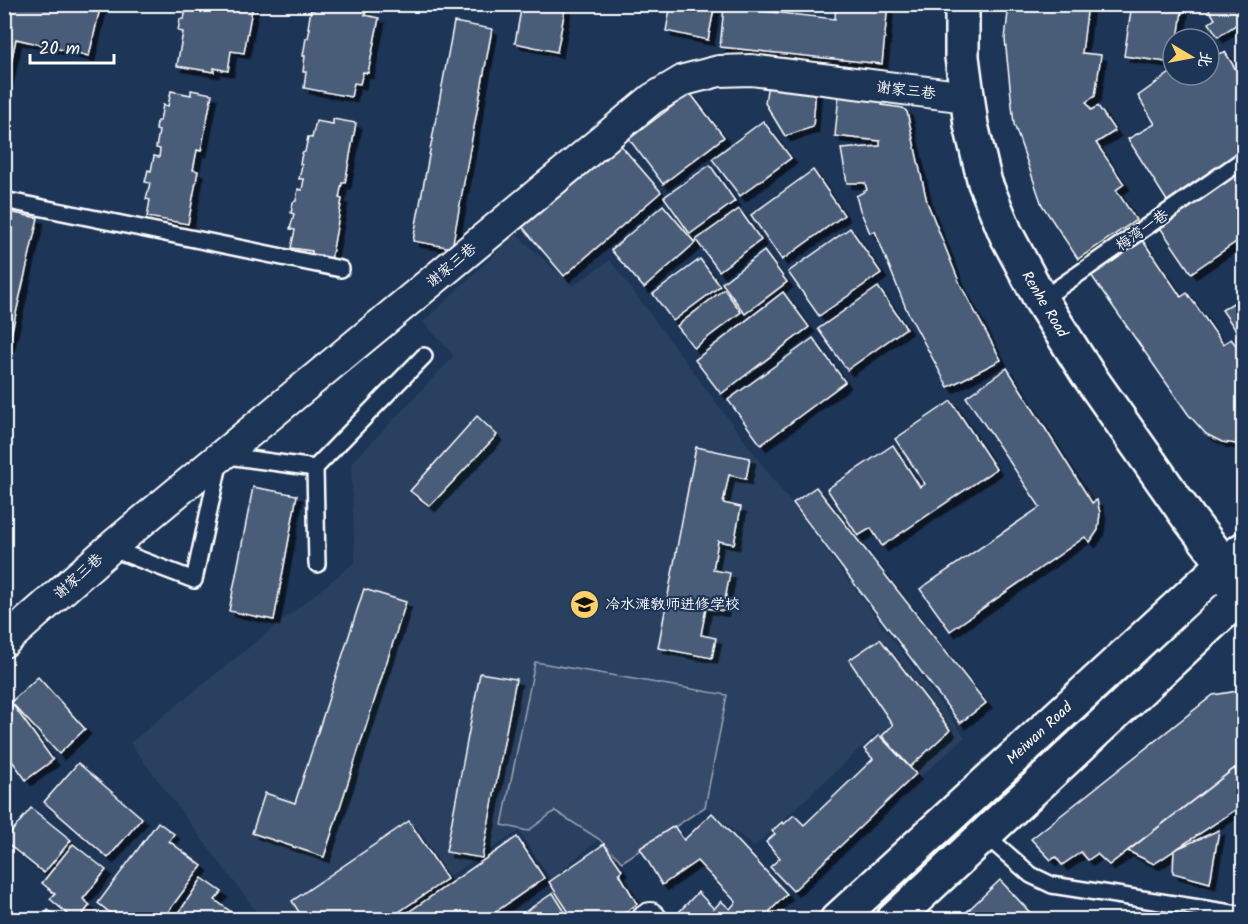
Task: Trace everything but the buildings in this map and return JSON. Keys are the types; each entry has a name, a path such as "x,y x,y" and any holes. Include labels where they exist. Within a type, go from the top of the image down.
{"street":[{"name":"Renhe Road","path":"962,4 962,57 971,125 984,183 1006,234 1041,300 1087,373 1188,517 1237,559 1241,596"},
{"name":"谢家三巷","path":"4,642 110,548 221,455 652,99 684,80 719,71 751,70 967,97"},
{"name":"Meiwan Road","path":"837,920 1237,559"},
{"path":"894,920 1241,596"},
{"path":"647,920 650,918 652,920"}],"lane":[{"name":"梅湾一巷","path":"1041,300 1244,159"},
{"path":"4,200 341,269"},
{"path":"317,564 315,468 424,356"},
{"path":"110,548 194,580 221,455 315,468"},
{"path":"984,834 1031,875 1052,885 1244,915"}],"shaded area":[{"name":"冷水滩教师进修学校","path":"516,234 573,286 610,260 965,737 919,778 878,732 754,847 705,807 622,862 599,839 551,879 519,831 381,920 262,919 130,743 355,562 351,464 454,356 423,322"},
{"path":"535,662 727,695 705,807 622,862 599,839 555,811 528,831 502,825"}],"place":[{"name":"冷水滩教师进修学校","path":"584,604"}]}
